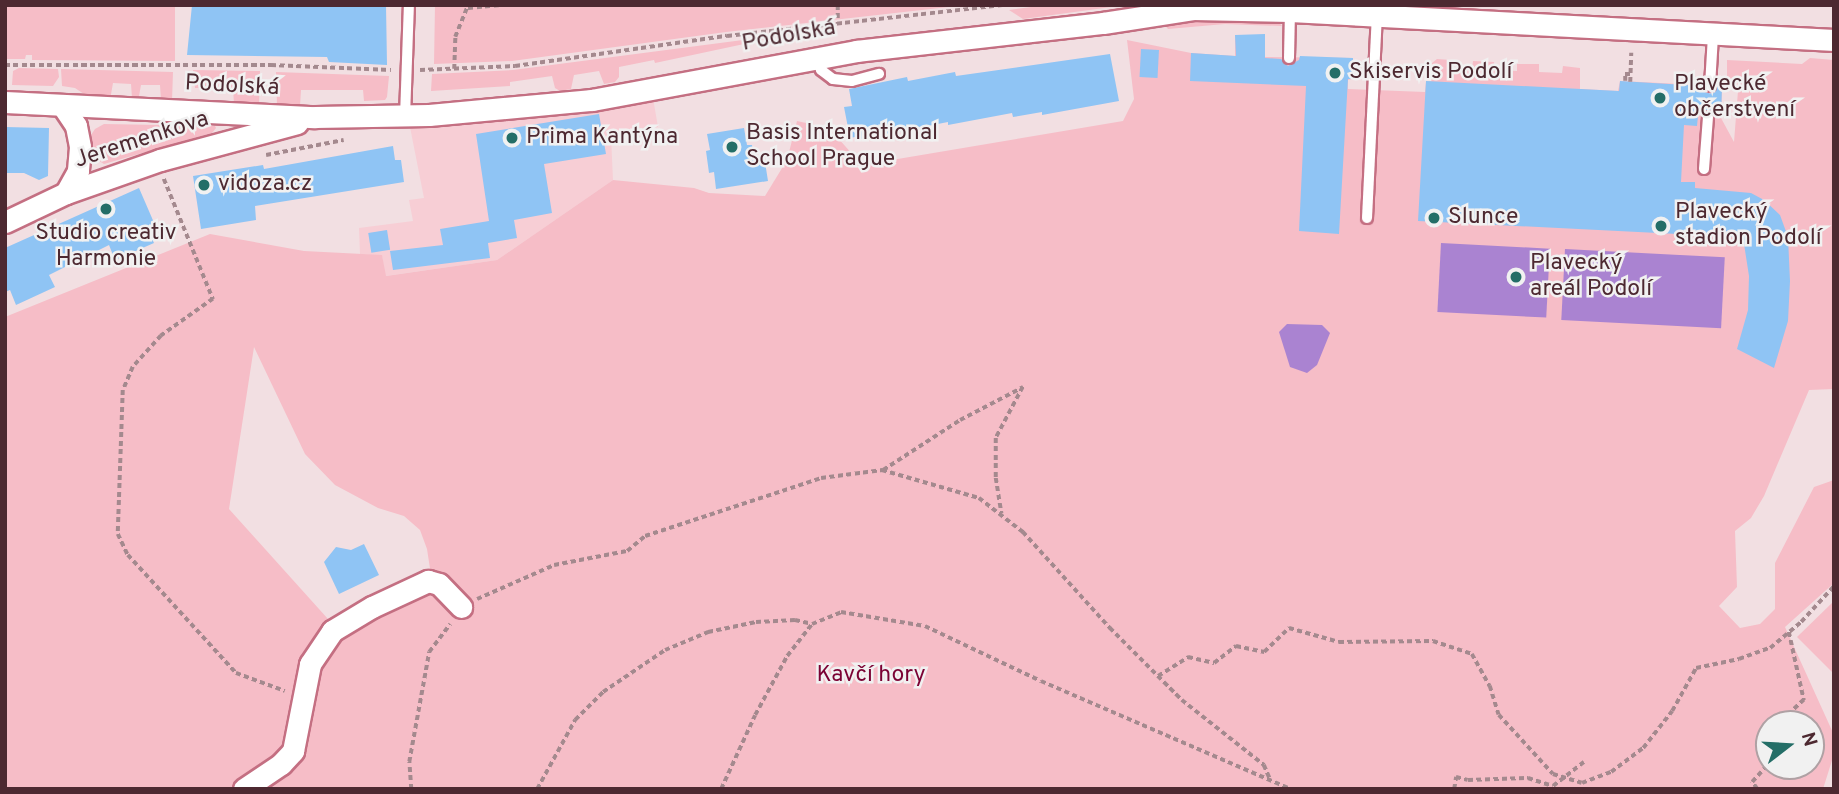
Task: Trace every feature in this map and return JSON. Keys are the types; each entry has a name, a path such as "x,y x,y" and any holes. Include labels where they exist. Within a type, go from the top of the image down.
{"street":[{"name":"Podolská","path":"5,102 315,117 405,117 592,100 856,51 1102,23 1188,7 1834,40"},
{"name":"Jeremenkova","path":"62,105 76,127 80,147 78,172 66,193"},
{"name":"Jeremenkova","path":"5,222 66,193 160,160 315,117"},
{"path":"244,789 281,764 293,751 314,655 328,634 347,621 428,581 439,584 460,607"}],"lane":[{"path":"405,117 409,5"},
{"path":"1289,58 1290,11"},
{"path":"1367,218 1377,16"},
{"path":"1710,86 1713,35"},
{"path":"816,58 821,70 833,79 852,81 878,74"},
{"path":"1704,169 1708,117"}],"path":[{"path":"454,69 455,37 468,6 501,5"},
{"path":"838,5 838,24"},
{"path":"5,65 271,65 407,71 515,66 1002,5"},
{"path":"1628,82 1631,74 1631,53"},
{"path":"263,156 276,154"},
{"path":"162,174 213,299 161,336 133,367 123,390 118,534 128,555 236,673 304,697"},
{"path":"882,470 960,420 1023,387 996,438 996,478 1002,516"},
{"path":"411,789 409,762 429,652 460,607 554,565 627,551 645,536 821,478 882,470 979,498 1023,532 1110,628 1182,700 1264,765 1270,779"},
{"path":"1158,676 1188,657 1214,663 1236,646 1264,652 1289,628 1339,642 1433,641 1472,654 1490,686 1499,715 1553,774 1582,783 1611,772 1643,748 1672,710 1696,668 1739,659 1770,648 1834,586"},
{"path":"722,789 776,672 812,624 841,612 925,626 1041,681 1290,789"},
{"path":"537,789 575,720 603,692 665,650 708,632 756,622 794,620 812,624"},
{"path":"1789,632 1804,700 1794,710"},
{"path":"1454,789 1455,776 1468,780 1528,778 1553,786 1584,762"}],"shaded area":[{"path":"653,98 658,127 611,136 613,180 497,260 385,276 382,256 360,254 359,228 413,221 409,200 424,198 410,127 537,117"},
{"path":"1441,243 1550,249 1546,318 1437,312"},
{"path":"1565,249 1725,257 1721,328 1561,320"},
{"path":"1287,324 1322,325 1330,333 1317,365 1307,373 1290,367 1279,332"}],"green space":[{"path":"5,5 175,5 175,61 32,60 32,55 26,55 25,59 5,59"},
{"path":"435,5 966,5 726,32 512,61 434,64"},
{"path":"1046,5 1126,5 1023,19 1009,10"},
{"path":"1204,16 1276,19 1282,26 1225,24 1168,29 1162,21"},
{"path":"796,33 655,63 654,60 619,67 619,77 615,82 604,84 599,71 574,75 571,89 560,91 555,88 552,76 510,82 510,86 431,91 432,74 513,70"},
{"name":"Kavčí hory","path":"1235,35 1265,57 1353,58 1352,79 1348,80 1348,89 1425,92 1426,82 1431,81 1432,63 1437,59 1451,60 1451,68 1472,69 1473,61 1494,62 1495,70 1517,71 1517,64 1539,64 1539,72 1562,73 1563,66 1580,68 1580,89 1618,91 1620,81 1722,86 1721,118 1734,142 1738,91 1727,87 1727,60 1802,64 1810,58 1834,60 1834,389 1809,390 1764,496 1751,518 1735,531 1737,587 1719,606 1740,628 1760,624 1775,609 1775,563 1814,487 1834,480 1834,583 1785,627 1823,710 1755,710 1755,780 1825,780 1825,715 1834,735 1834,754 1823,789 5,789 5,317 210,234 304,251 382,255 386,276 497,260 613,180 694,188 709,193 765,196 787,160 797,121 829,128 862,165 1123,121 1134,99 1127,40 1191,53 1235,56","holes":["254,347 305,454 335,485 378,508 404,516 420,530 427,549 431,575 384,591 328,619 229,509"]},
{"path":"19,68 58,69 59,77 53,86 12,85 13,71"},
{"path":"61,69 173,72 172,101 161,100 160,85 141,85 139,96 132,98 131,84 113,83 110,100 93,100 75,88 62,86"},
{"path":"193,70 260,71 259,105 234,104 233,88 195,88"},
{"path":"276,72 389,76 387,97 385,100 364,101 363,90 301,90 300,106 277,106"},
{"path":"104,124 216,128 212,133 104,164 91,156 89,138 95,129"},
{"path":"1834,601 1834,674 1797,637"}],"building":[{"path":"192,5 386,5 387,65 329,62 327,57 187,55"},
{"path":"1265,34 1265,58 1281,59 1288,66 1299,60 1300,56 1353,58 1352,79 1348,79 1339,234 1299,231 1306,86 1190,81 1191,53 1236,56 1235,35"},
{"path":"1141,49 1159,50 1158,78 1140,77"},
{"path":"1110,54 1119,101 1042,115 1042,112 1013,117 1012,113 861,139 860,136 850,138 844,107 852,106 849,89 907,77 908,81 955,72 956,76"},
{"name":"Plavecký stadion Podolí","path":"1426,81 1619,91 1620,81 1702,86 1710,94 1718,86 1722,86 1721,118 1716,118 1712,110 1705,110 1698,116 1697,126 1684,125 1681,182 1695,182 1695,188 1751,193 1764,200 1780,215 1788,237 1790,281 1788,321 1774,368 1737,349 1748,310 1749,276 1744,244 1737,237 1418,221"},
{"path":"599,114 606,154 544,164 552,213 514,220 517,238 488,243 490,258 393,270 390,251 443,245 440,229 489,221 476,134"},
{"path":"5,127 49,128 48,176 39,180 24,173 5,173"},
{"path":"744,128 747,145 752,145 755,163 765,162 768,181 716,189 714,172 709,173 706,151 710,150 707,134"},
{"path":"393,146 395,160 401,160 404,182 255,206 256,220 201,229 193,176 263,165 264,169"},
{"path":"139,188 155,225 147,228 154,243 115,260 109,245 49,275 55,287 16,305 10,290 5,292 5,248"},
{"path":"387,230 390,250 371,253 368,233"},
{"path":"364,544 379,575 339,594 324,562 336,547 351,550"}],"place":[{"name":"Skiservis Podolí","path":"1335,73"},
{"name":"Plavecké občerstvení","path":"1660,98"},
{"name":"Prima Kantýna","path":"512,138"},
{"name":"Basis International School Prague","path":"732,147"},
{"name":"vidoza.cz","path":"204,185"},
{"name":"Studio creativ Harmonie","path":"106,209"},
{"name":"Slunce","path":"1434,218"},
{"name":"Plavecký stadion Podolí","path":"1661,226"},
{"name":"Plavecký areál Podolí","path":"1516,277"}]}
